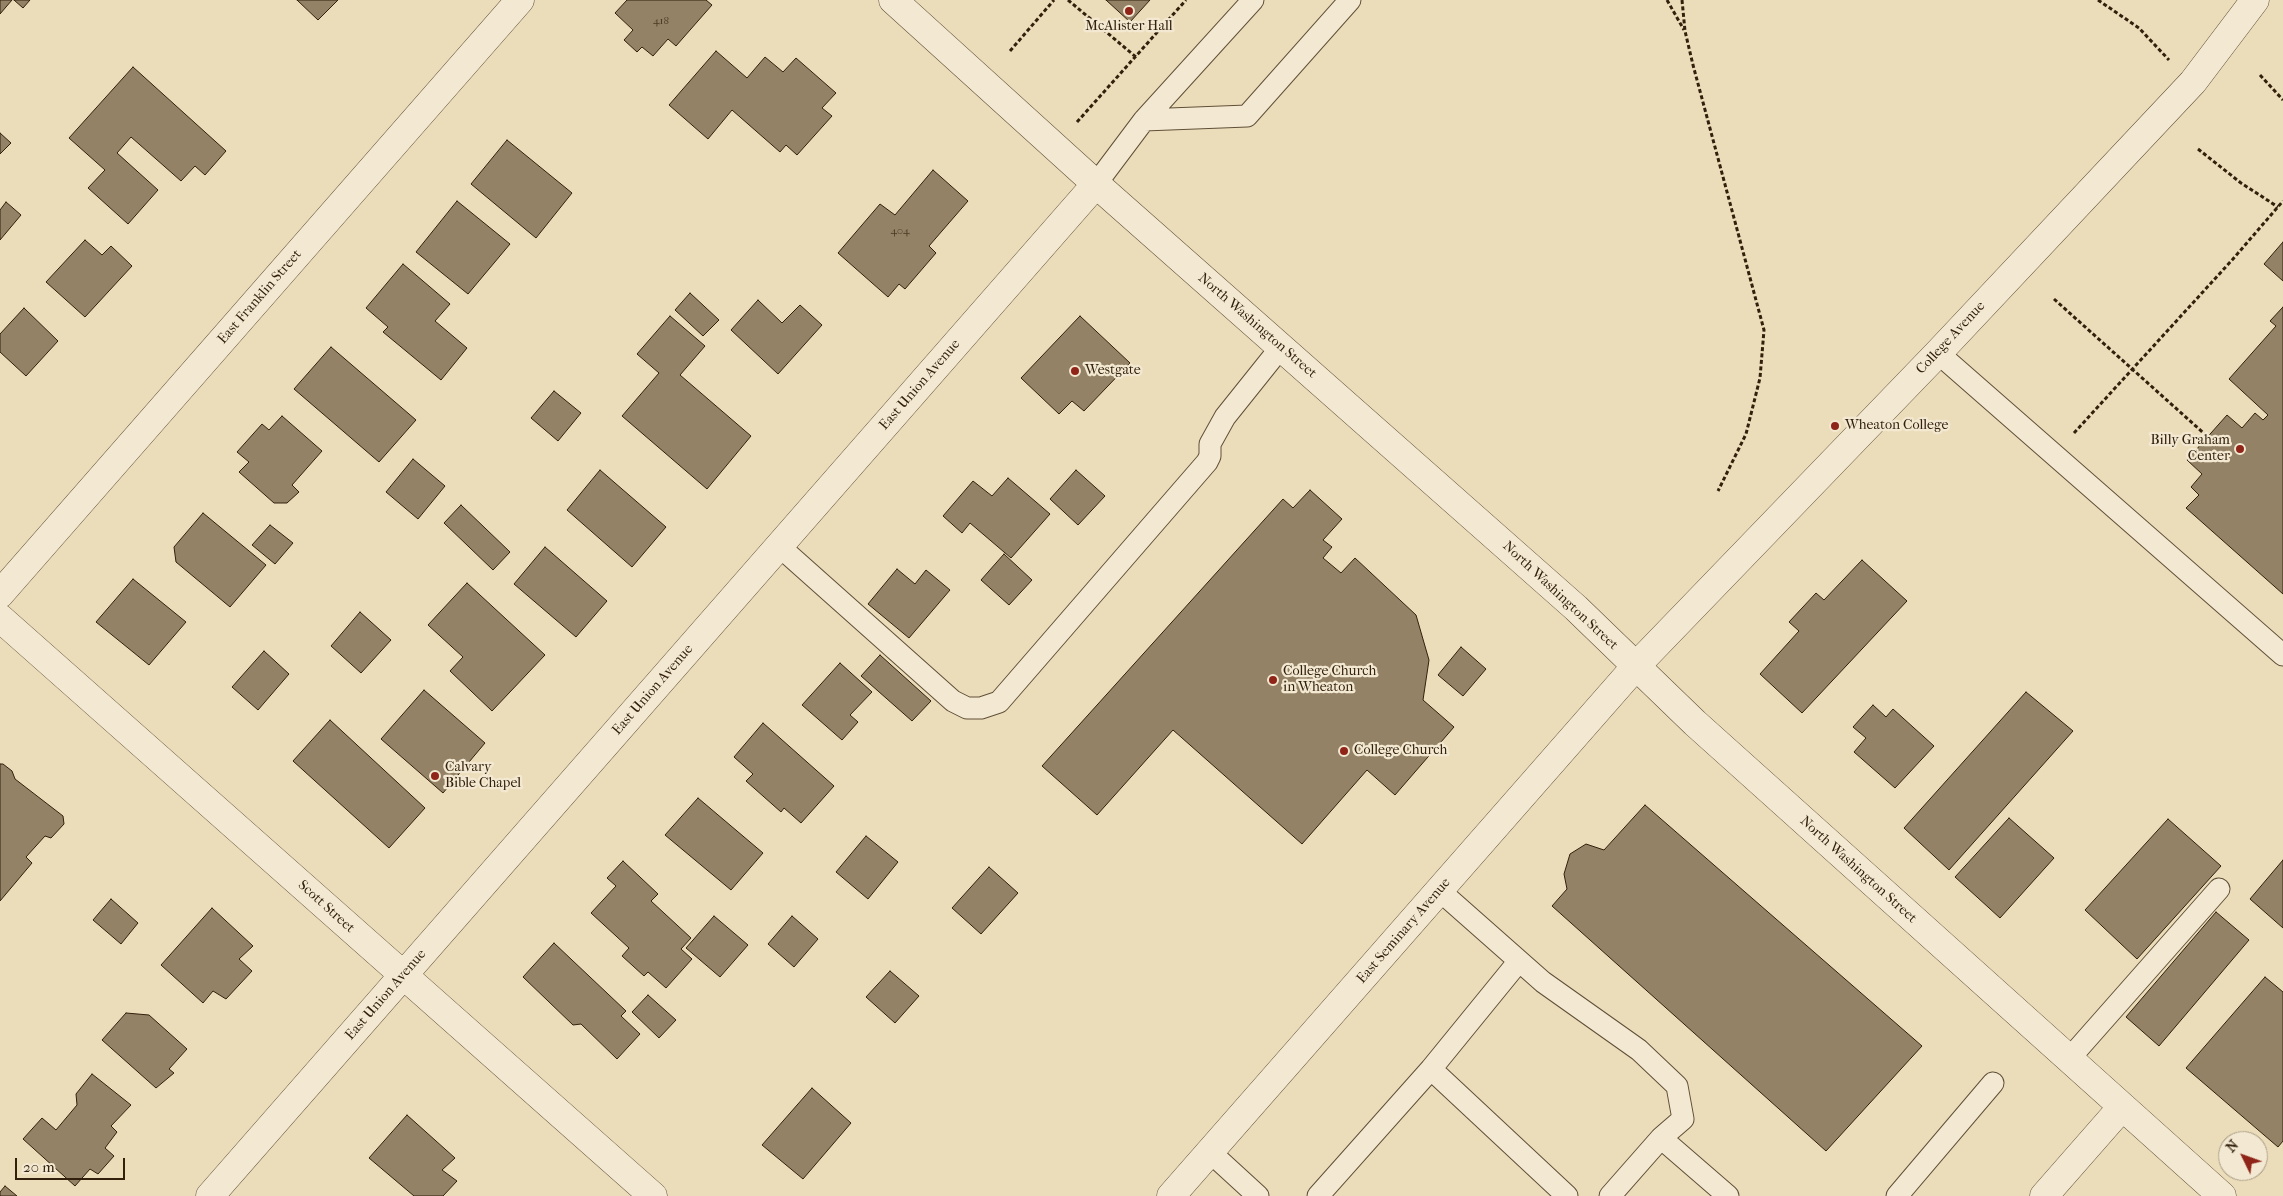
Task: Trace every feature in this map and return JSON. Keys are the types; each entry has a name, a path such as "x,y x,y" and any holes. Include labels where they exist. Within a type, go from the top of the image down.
{"street":[{"name":"East Franklin Street","path":"0,594 520,0"},
{"name":"North Washington Street","path":"893,0 1096,184 1576,608 1695,723 2222,1196"},
{"name":"College Avenue","path":"1636,666 1938,352 2193,82 2255,0"},
{"name":"East Union Avenue","path":"210,1196 1096,184"},
{"name":"Scott Street","path":"0,618 653,1196"},
{"name":"East Seminary Avenue","path":"1171,1196 1636,666"},
{"path":"2044,1196 2122,1107"}],"lane":[{"path":"1096,184 1144,120 1253,0"},
{"path":"1144,120 1247,116 1350,0"},
{"path":"779,546 954,701 967,708 981,708 999,702 1207,462 1210,456 1210,444 1225,417 1281,347"},
{"path":"1938,352 2283,655"},
{"path":"2069,1060 2219,889"},
{"path":"1440,891 1543,982 1639,1050 1677,1086 1683,1120 1661,1138 1610,1196"},
{"path":"1318,1196 1431,1069 1519,960"},
{"path":"1431,1069 1567,1196"},
{"path":"1897,1196 1993,1083"},
{"path":"1661,1138 1728,1196"},
{"path":"1210,1152 1258,1196"}],"path":[{"path":"1010,50 1054,0"},
{"path":"1068,0 1136,56"},
{"path":"1073,126 1186,0"},
{"path":"1667,0 1685,31"},
{"path":"1682,0 1685,31 1764,330 1760,378 1746,434 1718,491"},
{"path":"2098,0 2139,28 2154,47 2193,82"},
{"path":"2260,75 2283,100"},
{"path":"2198,149 2241,183 2278,207"},
{"path":"2070,438 2233,259 2283,201"},
{"path":"2054,299 2208,437"}],"building":[{"path":"0,0 12,0 0,14"},
{"path":"14,0 30,0 23,8"},
{"path":"297,0 338,0 318,20"},
{"path":"627,0 706,0 712,5 676,46 668,39 653,56 642,47 637,52 624,40 633,30 615,13"},
{"name":"McAlister Hall","path":"1106,0 1150,0 1130,22"},
{"path":"716,51 747,78 765,57 783,72 796,58 836,93 822,108 832,116 797,155 786,145 780,152 732,110 708,139 669,105"},
{"path":"133,67 226,151 205,175 195,166 181,181 131,137 117,153 158,190 128,224 88,188 105,170 69,138"},
{"path":"0,133 11,143 0,154"},
{"path":"507,140 572,193 536,238 471,184"},
{"path":"933,170 968,201 929,246 936,253 905,289 899,284 888,297 838,253 880,204 895,215"},
{"path":"457,201 510,244 468,294 416,252"},
{"path":"6,202 21,215 0,240 0,210"},
{"path":"85,240 102,255 111,246 132,266 85,317 46,282"},
{"path":"2283,242 2283,281 2264,264"},
{"path":"403,264 450,304 435,321 467,348 441,380 383,332 388,327 366,308"},
{"path":"690,293 719,320 703,336 675,310"},
{"path":"758,300 782,323 800,305 822,325 778,374 731,330"},
{"name":"Billy Graham Center","path":"2283,307 2283,594 2186,508 2199,495 2191,487 2202,474 2187,460 2227,415 2242,428 2255,413 2263,420 2268,415 2229,379 2276,326 2270,321"},
{"path":"24,308 58,341 26,376 0,352 0,334"},
{"path":"670,316 705,346 680,375 751,436 707,489 622,416 659,373 637,354"},
{"name":"Westgate","path":"1080,316 1130,363 1084,411 1072,401 1059,414 1021,378"},
{"path":"331,347 416,420 379,462 294,389"},
{"path":"554,391 581,413 558,441 531,418"},
{"path":"282,416 322,451 292,485 299,492 287,503 274,503 239,472 249,462 237,452 262,424 269,430"},
{"path":"413,459 445,486 418,519 386,492"},
{"path":"600,470 666,527 632,567 567,510"},
{"path":"1076,470 1105,496 1078,525 1050,499"},
{"path":"1008,478 1050,514 1011,558 970,523 962,533 943,516 973,481 992,496"},
{"name":"College Church in Wheaton","path":"1310,490 1342,519 1323,540 1332,547 1323,558 1341,573 1355,558 1416,615 1429,660 1423,700 1454,727 1395,795 1367,770 1302,844 1173,730 1097,815 1042,766 1283,499 1293,508"},
{"path":"461,505 510,552 493,570 444,523"},
{"path":"203,513 266,565 230,607 176,562 174,547"},
{"path":"270,525 293,543 275,564 252,545"},
{"path":"545,547 607,601 576,637 514,584"},
{"path":"1004,554 1032,580 1009,605 981,580"},
{"path":"1862,560 1907,601 1802,713 1760,674 1799,631 1789,622 1816,593 1824,600"},
{"path":"897,569 915,584 926,570 950,590 909,638 868,604"},
{"path":"133,579 186,622 149,665 96,622"},
{"path":"467,583 545,655 492,711 450,671 463,657 428,625"},
{"path":"360,612 391,640 361,673 331,646"},
{"path":"1461,647 1486,669 1463,696 1438,675"},
{"path":"264,651 289,674 258,710 232,687"},
{"path":"880,655 931,701 912,721 861,676"},
{"path":"840,663 872,692 850,715 858,722 842,740 802,705"},
{"path":"424,690 485,743 443,793 381,739"},
{"path":"2026,692 2073,731 1949,870 1904,828"},
{"path":"1873,705 1886,717 1893,709 1934,746 1895,788 1854,752 1866,738 1853,727"},
{"path":"330,720 425,808 389,848 293,761"},
{"path":"763,723 834,786 801,823 784,808 781,812 746,781 753,774 734,757"},
{"path":"0,764 3,764 12,771 15,779 63,816 64,824 51,838 45,836 26,857 32,863 0,901"},
{"path":"698,798 763,853 731,890 665,835"},
{"path":"1645,805 1922,1046 1826,1151 1552,906 1567,889 1564,874 1570,854 1586,844 1604,850"},
{"path":"2009,818 2054,858 2000,918 1955,877"},
{"path":"2168,819 2221,866 2137,959 2085,910"},
{"path":"866,836 898,862 868,899 836,872"},
{"path":"2283,860 2283,928 2250,899"},
{"path":"623,861 658,894 651,901 691,938 681,949 692,959 666,988 648,972 644,976 622,956 629,948 591,913 616,886 607,878"},
{"path":"989,867 1018,893 981,934 952,908"},
{"path":"111,899 138,923 121,944 93,920"},
{"path":"212,908 253,946 239,959 252,971 226,999 213,991 203,1003 161,965"},
{"path":"2216,912 2249,940 2159,1046 2126,1017"},
{"path":"714,916 748,945 720,977 686,948"},
{"path":"792,916 818,939 794,967 768,944"},
{"path":"554,943 626,1011 621,1016 640,1034 617,1059 581,1024 573,1025 523,977"},
{"path":"890,971 919,996 895,1023 866,997"},
{"path":"2265,977 2283,992 2283,1141 2278,1147 2268,1138 2268,1131 2259,1131 2186,1068"},
{"path":"648,995 676,1020 659,1038 632,1012"},
{"path":"126,1013 149,1015 187,1049 169,1069 174,1073 156,1088 102,1040"},
{"path":"92,1074 131,1105 111,1126 117,1132 105,1148 114,1156 98,1174 90,1169 75,1186 23,1139 42,1118 56,1130 77,1105 76,1094"},
{"path":"812,1088 851,1123 803,1179 762,1145"},
{"path":"407,1115 455,1158 442,1170 457,1181 443,1196 414,1196 369,1158"},
{"path":"5,1186 17,1196 0,1196 0,1192"}],"place":[{"name":"McAlister Hall","path":"1129,11"},
{"name":"Westgate","path":"1075,371"},
{"name":"Wheaton College","path":"1835,426"},
{"name":"Billy Graham Center","path":"2240,449"},
{"name":"College Church in Wheaton","path":"1273,680"},
{"name":"College Church","path":"1344,751"},
{"name":"Calvary Bible Chapel","path":"435,776"}]}
